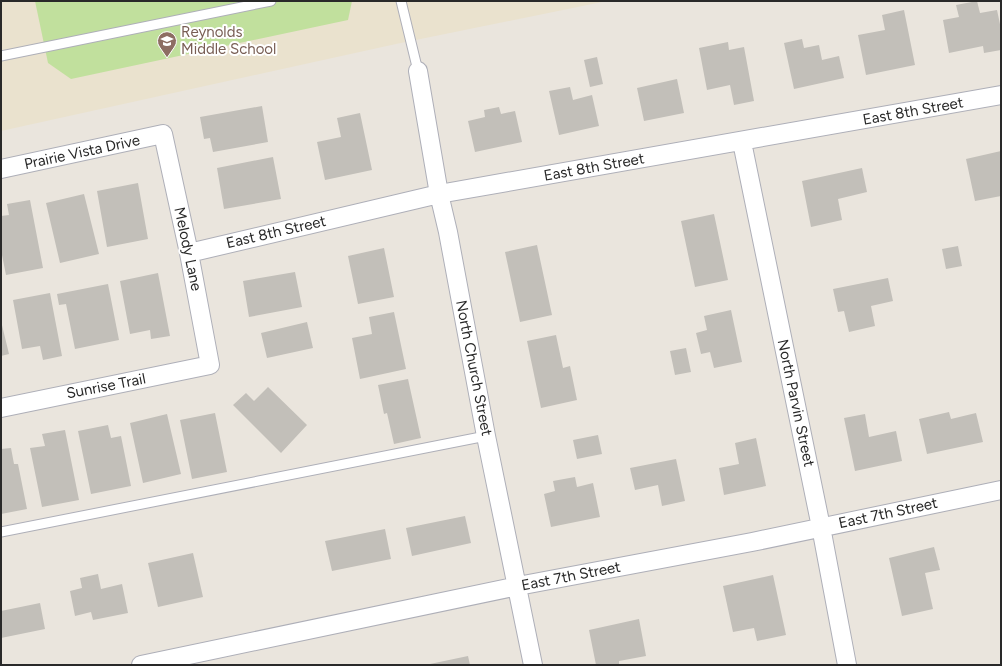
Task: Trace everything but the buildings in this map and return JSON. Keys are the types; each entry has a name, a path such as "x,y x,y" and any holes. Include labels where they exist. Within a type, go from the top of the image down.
{"street":[{"name":"North Church Street","path":"418,71 439,194 448,232 486,436 533,665"},
{"name":"East 8th Street","path":"189,253 439,194 1001,96"},
{"name":"Prairie Vista Drive","path":"1,169 163,134"},
{"name":"Melody Lane","path":"163,134 189,253 210,365"},
{"name":"North Parvin Street","path":"742,142 821,527 847,665"},
{"name":"Sunrise Trail","path":"1,408 210,365"},
{"name":"East 7th Street","path":"141,665 518,586 752,542 1001,490"}],"lane":[{"path":"1,56 271,1"},
{"path":"401,1 418,71"},
{"path":"1,532 486,436"}],"shaded area":[{"name":"Reynolds Middle School","path":"1,1 607,1 396,44 1,131"}],"green space":[{"path":"35,1 352,1 348,20 71,79 48,63"}],"place":[{"name":"Reynolds Middle School","path":"167,58"}]}
